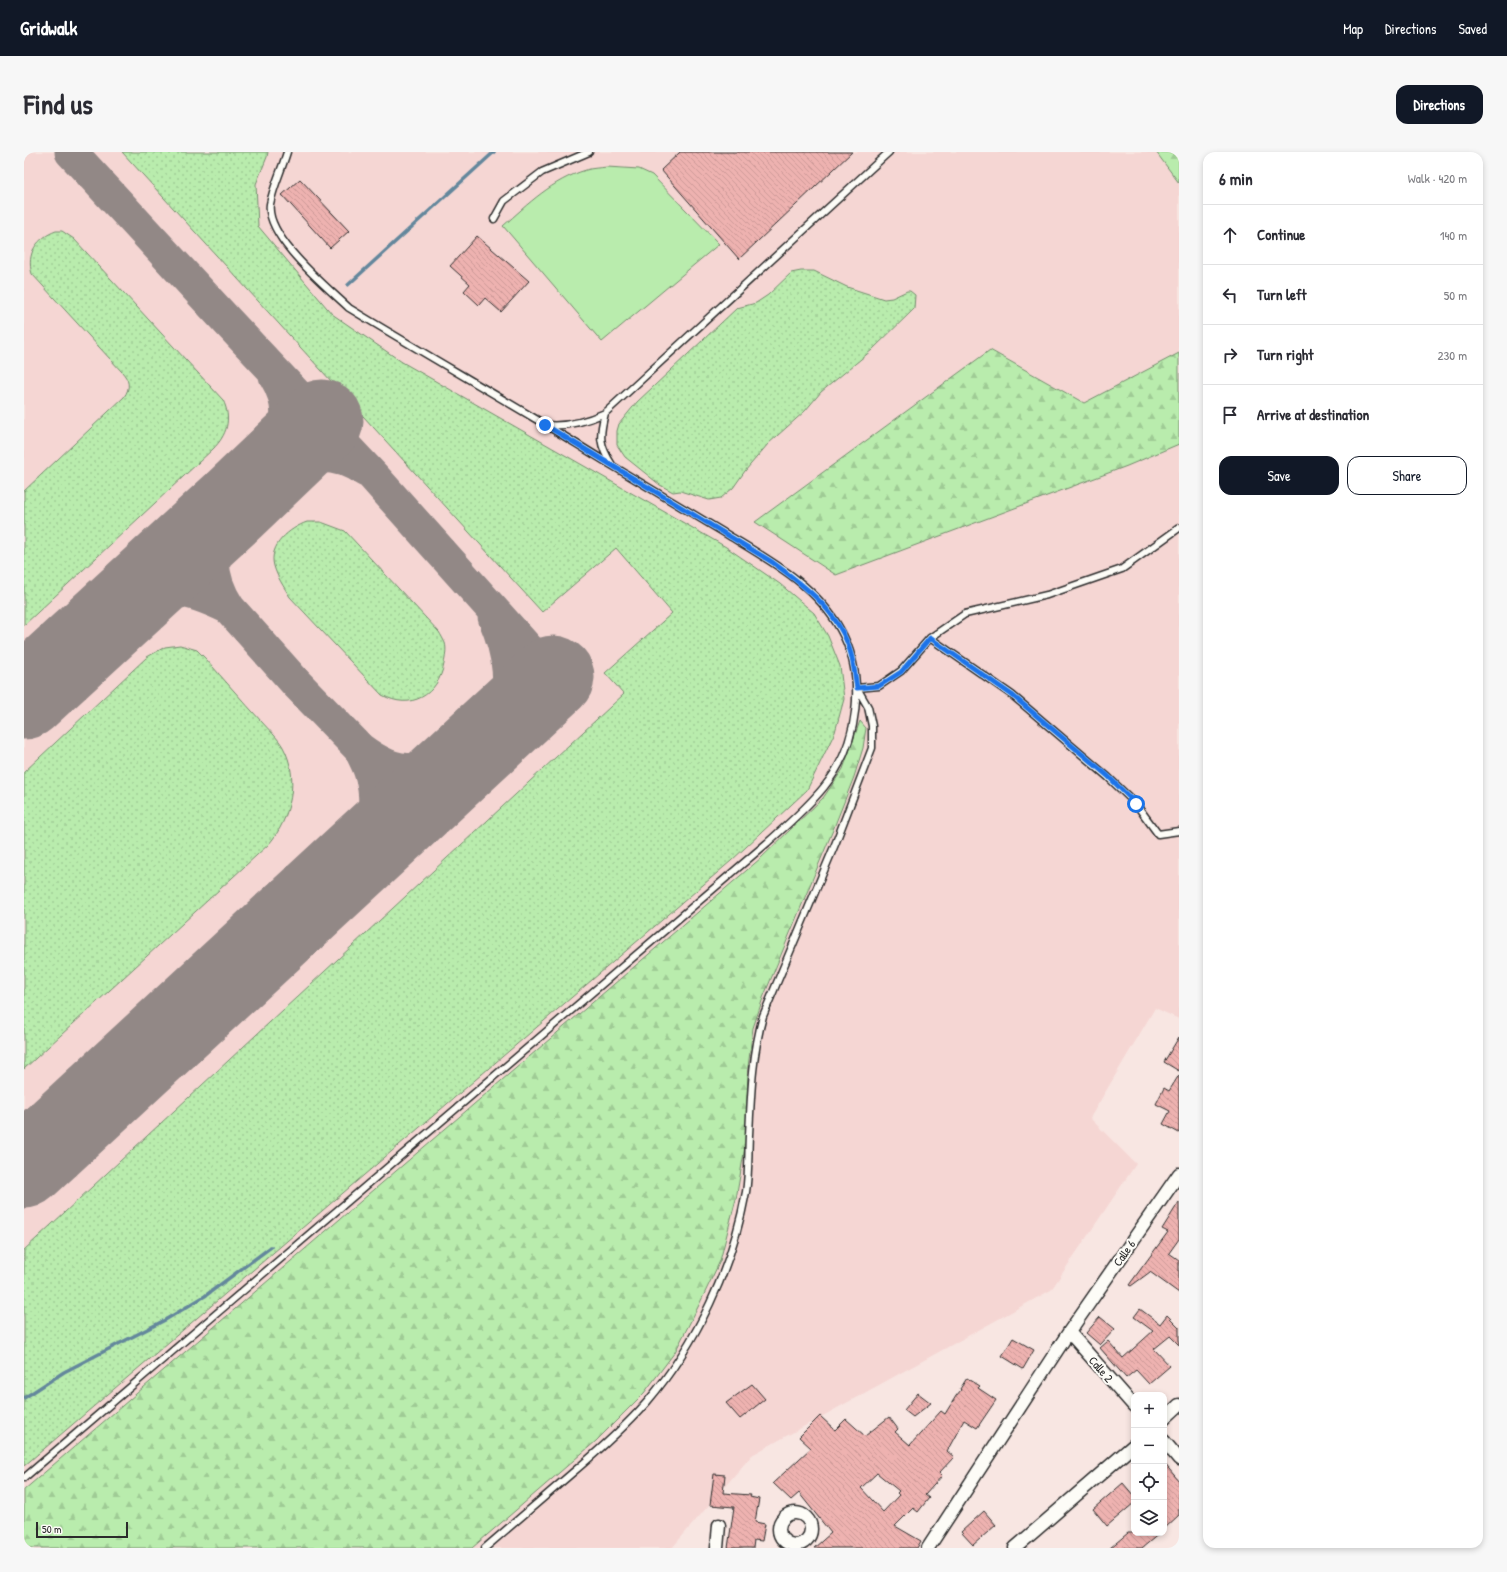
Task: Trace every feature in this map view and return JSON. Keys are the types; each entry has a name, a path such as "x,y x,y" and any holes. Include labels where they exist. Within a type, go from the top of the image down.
{"street":[{"name":"Calle 6","path":"928,1548 1069,1332 1179,1174"},
{"name":"Calle 2","path":"1069,1332 1131,1403"},
{"path":"1167,1416 1179,1406"},
{"path":"1167,1445 1179,1459"},
{"path":"1014,1548 1131,1449"},
{"path":"717,1548 719,1525"}],"lane":[{"path":"24,1478 803,811 826,786 843,756 852,726 857,688 851,653 840,628 823,604 800,582 772,562 349,308 304,265 281,240 271,221 270,205 287,152"},
{"path":"494,219 504,201 542,172 589,152"},
{"path":"545,425 558,426 581,422 606,413 889,152"},
{"path":"606,413 601,430 601,443 604,452 613,466"},
{"path":"857,688 879,686 901,672 930,638 965,614 1047,595 1122,569 1179,528"},
{"path":"930,638 1012,695 1108,776 1136,804 1158,834 1179,831"},
{"path":"485,1548 599,1449 647,1402 678,1360 703,1318 732,1247 741,1216 746,1189 752,1076 763,1016 836,842 872,748 872,726 868,706 857,688"}],"shaded area":[{"path":"24,152 1179,152 1179,1019 1155,1008 1090,1118 1136,1164 1051,1290 752,1455 672,1548 24,1548"}],"green space":[{"path":"122,152 268,152 256,184 258,226 332,314 402,362 726,547 780,584 814,613 828,636 840,666 844,699 835,732 807,790 731,861 24,1466 24,1250 624,694 605,673 672,613 616,548 542,612"},
{"path":"1156,152 1179,152 1179,183"},
{"path":"607,167 639,169 652,175 719,244 602,342 503,226 551,186 574,174 593,168"},
{"path":"56,231 62,231 74,239 223,400 226,407 227,426 222,438 213,449 24,625 24,491 124,397 128,390 128,381 122,372 32,274 31,259 35,247 43,238"},
{"path":"814,271 847,287 884,299 892,298 910,291 915,295 914,309 872,350 821,392 805,411 768,444 733,488 721,498 709,500 680,491 673,492 660,485 625,457 617,445 617,431 619,424 637,402 737,308 756,303 768,295 791,273"},
{"path":"990,350 1084,403 1179,353 1179,444 1127,466 836,575 755,522"},
{"path":"307,522 321,522 345,531 439,632 446,645 444,664 441,675 436,684 422,697 403,701 393,700 382,695 290,597 275,570 273,558 274,551 282,538 294,528"},
{"path":"180,645 197,650 276,737 283,747 288,759 292,784 288,810 277,834 269,844 24,1069 24,772 147,657 165,647"},
{"path":"860,721 866,728 863,748 854,777 763,998 753,1028 748,1067 746,1141 736,1199 720,1261 675,1352 644,1393 596,1441 472,1548 24,1548 24,1490 761,858 823,798 843,769"}],"building":[{"path":"680,152 852,152 739,259 661,170"},
{"path":"300,179 349,231 330,248 282,195"},
{"path":"477,236 529,281 501,312 485,298 479,305 464,291 470,284 450,266"},
{"path":"1179,1037 1179,1071 1164,1062"},
{"path":"1179,1075 1179,1133 1163,1124 1170,1111 1156,1104 1164,1088 1169,1091"},
{"path":"1179,1202 1179,1239 1169,1253 1179,1260 1179,1293 1150,1272 1131,1286 1129,1285 1168,1232 1162,1229"},
{"path":"1140,1309 1160,1324 1167,1315 1179,1327 1179,1345 1170,1336 1154,1349 1170,1366 1149,1384 1136,1370 1126,1378 1100,1348 1108,1341 1123,1358 1153,1331 1134,1317"},
{"path":"1100,1317 1115,1329 1100,1345 1086,1333"},
{"path":"1013,1338 1034,1350 1023,1369 1002,1356"},
{"path":"967,1378 980,1386 978,1388 996,1400 977,1428 964,1420 947,1451 954,1457 939,1473 942,1476 925,1495 929,1498 918,1512 913,1508 895,1526 921,1541 917,1548 814,1548 831,1533 799,1493 791,1500 773,1483 811,1448 799,1437 820,1416 835,1430 846,1419 865,1436 889,1417 898,1429 895,1432 910,1445 941,1411 945,1414 961,1390 960,1389","holes":["877,1473 899,1491 897,1493 899,1495 883,1512 861,1488"]},
{"path":"752,1384 765,1399 740,1419 726,1403"},
{"path":"918,1393 931,1403 913,1417 904,1410"},
{"path":"1167,1467 1179,1481 1179,1515 1167,1526"},
{"path":"714,1474 725,1475 723,1493 751,1495 750,1497 759,1499 755,1522 765,1524 762,1541 754,1540 753,1548 728,1548 734,1507 710,1505"},
{"path":"1123,1483 1131,1492 1131,1506 1107,1526 1093,1509"},
{"path":"984,1511 996,1525 973,1545 961,1532"},
{"path":"1128,1533 1131,1533 1131,1536 1156,1536 1142,1548 1110,1548"}],"waterway":[{"path":"348,285 494,152"},
{"path":"24,1398 64,1372 165,1320 205,1296 271,1247"}],"taxiway":[{"path":"71,152 375,478 553,677"},
{"path":"261,479 276,454 285,429 287,416 286,404 282,390 275,376"},
{"path":"261,479 273,470 286,464 299,459 312,457 326,456 340,459 353,463 366,471"},
{"path":"233,506 219,532 213,556 216,581 221,594 229,608 296,683 360,749"},
{"path":"120,609 149,595 162,591 174,590 199,595 229,608"},
{"path":"494,617 504,644 508,671 507,697 500,726"},
{"path":"371,845 375,810 374,792 368,765 360,749 373,758 395,768 413,770 458,764"}],"runway":[{"path":"24,698 233,506 322,421"},
{"path":"24,1167 553,677"}],"route":[{"path":"545,425 683,507 772,562 800,582 823,604 840,628 851,653 857,688 879,686 901,672 930,638 1012,695 1108,776 1136,804"}]}
